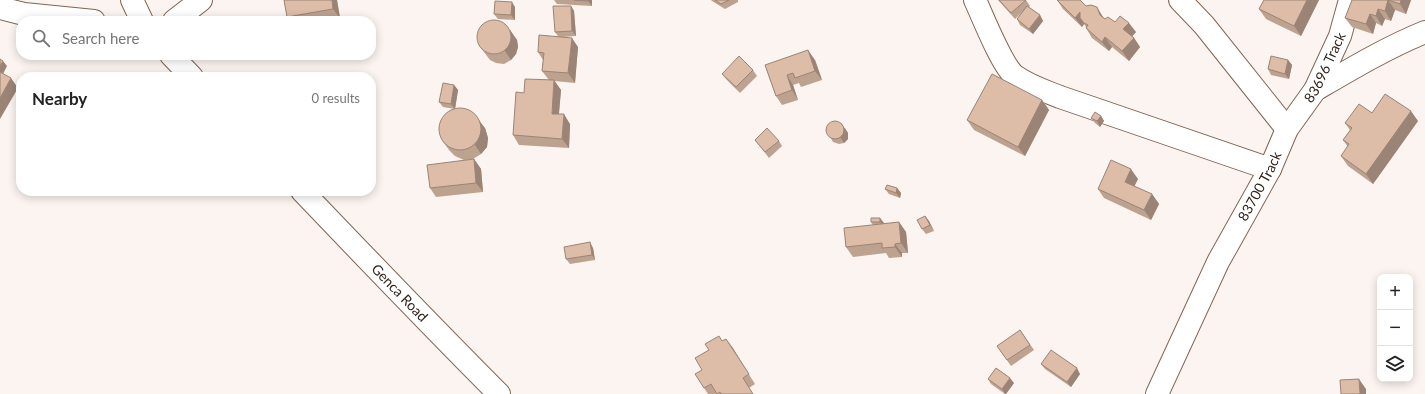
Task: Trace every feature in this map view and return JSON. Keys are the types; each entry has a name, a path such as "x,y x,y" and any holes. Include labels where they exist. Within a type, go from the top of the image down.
{"street":[{"path":"132,0 140,16"},
{"path":"180,16 201,0"},
{"path":"975,0 1005,63 1014,75 1027,83 1060,97 1270,169"},
{"path":"1180,0 1204,25 1288,129"},
{"name":"83696 Track","path":"1288,129 1315,90 1340,36 1350,0"},
{"path":"0,8 24,14 44,16"},
{"path":"1315,90 1397,43 1425,32"},
{"path":"177,60 187,72"},
{"name":"83700 Track","path":"1157,394 1218,262 1270,169 1288,129"},
{"name":"Genca Road","path":"307,196 433,328 499,394"}],"building":[{"path":"284,0 332,0 333,9 287,16"},
{"path":"715,0 729,0 721,4"},
{"path":"999,0 1026,0 1011,13"},
{"path":"1057,0 1080,0 1086,6 1091,5 1097,7 1100,15 1105,19 1108,17 1115,22 1120,16 1129,23 1123,29 1134,38 1122,51 1105,37 1102,42 1086,28 1088,25 1080,18 1080,12 1075,18"},
{"path":"1264,0 1307,0 1294,26 1259,9"},
{"path":"1352,0 1388,0 1385,11 1378,9 1376,16 1370,14 1366,24 1345,18"},
{"path":"1388,0 1401,0 1400,4"},
{"path":"495,1 512,2 511,15 494,14"},
{"path":"553,6 571,6 572,31 555,32"},
{"path":"1027,6 1040,15 1029,29 1017,19"},
{"path":"497,20 506,25 510,30 510,44 506,49 501,53 491,54 487,53 478,44 477,34 478,30 487,21"},
{"path":"539,35 572,38 568,73 542,71 544,53 538,52"},
{"path":"808,50 815,71 795,78 793,73 787,75 792,90 776,96 765,65"},
{"path":"739,56 753,70 736,87 722,74"},
{"path":"1271,56 1288,60 1285,74 1268,69"},
{"path":"0,59 3,61 0,66"},
{"path":"0,72 11,78 0,98"},
{"path":"992,74 1042,100 1018,147 967,120"},
{"path":"525,79 554,80 552,114 564,114 562,139 513,135 516,92 524,93"},
{"path":"443,83 454,85 451,104 439,102"},
{"path":"1385,94 1411,111 1366,174 1341,156 1349,144 1343,140 1352,128 1345,123 1359,104 1372,113"},
{"path":"460,108 475,114 481,129 475,144 460,150 445,144 439,129 445,114"},
{"path":"1095,112 1101,116 1097,121 1091,118"},
{"path":"835,121 841,124 844,130 841,136 835,139 829,136 826,130 829,124"},
{"path":"767,128 779,141 765,152 755,140"},
{"path":"474,159 476,183 430,188 427,165"},
{"path":"1111,160 1131,169 1125,182 1152,194 1144,210 1098,189"},
{"path":"887,185 897,188 896,193 885,189"},
{"path":"925,216 930,225 922,229 917,220"},
{"path":"871,218 880,218 880,222 871,222"},
{"path":"899,222 901,243 895,244 895,247 882,248 882,243 846,247 844,228"},
{"path":"590,242 592,255 566,259 564,247"},
{"path":"1020,330 1030,345 1007,360 997,346"},
{"path":"719,336 722,341 726,339 749,374 743,378 753,394 721,394 720,392 717,394 711,384 704,388 695,374 702,370 695,358 709,350 705,344"},
{"path":"1051,350 1077,368 1067,382 1041,364"},
{"path":"996,368 1010,378 1002,389 988,379"},
{"path":"1359,379 1360,394 1341,394 1340,380"}]}
